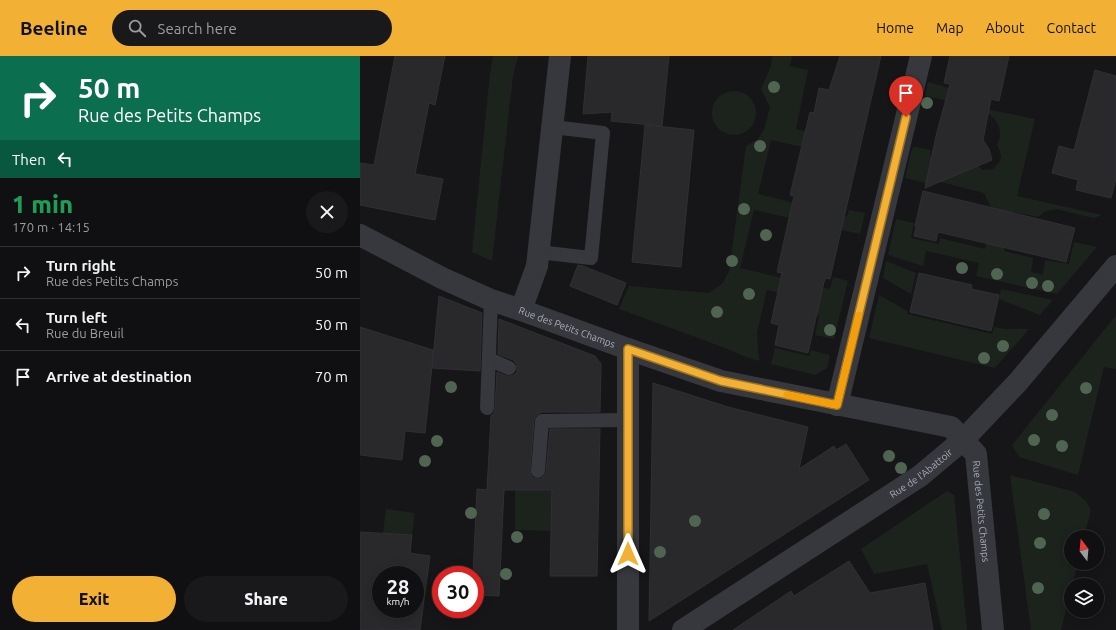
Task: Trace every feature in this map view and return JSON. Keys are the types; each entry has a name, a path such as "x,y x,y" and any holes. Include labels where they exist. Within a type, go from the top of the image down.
{"street":[{"path":"521,310 537,266 560,56"},
{"path":"837,405 921,56"},
{"name":"Rue des Petits Champs","path":"360,235 442,278 491,300 721,381 951,427 976,454 993,630"},
{"name":"Rue de l'Abattoir","path":"683,630 920,476 963,440 1018,382 1116,266"},
{"path":"628,349 628,630"}],"lane":[{"path":"538,252 591,258 603,133 553,127"},
{"path":"488,408 491,300"},
{"path":"489,359 509,368"},
{"path":"538,471 542,421 628,420"}],"shaded area":[{"path":"493,56 518,56 513,76 492,261 472,252"},
{"path":"772,56 792,56 790,66 808,70 796,129 830,138 826,152 771,140 758,194 847,216 849,210 865,213 860,234 754,210 740,268 830,289 833,277 848,281 834,339 815,335 819,316 784,309 787,294 767,290 757,332 759,361 619,309 629,286 709,293 722,284 729,272 746,146 758,139 764,130 770,107 761,89 771,66"},
{"path":"928,82 977,96 975,106 925,96"},
{"path":"730,91 738,91 750,97 756,109 756,117 750,129 738,135 730,135 718,129 712,117 712,109 718,97"},
{"path":"986,109 1035,119 1017,196 1102,215 1094,218 1057,209 1046,211 1038,217 1014,212 1004,251 1033,258 1031,272 1043,275 1045,260 1069,264 1074,242 1097,247 1057,294 976,276 979,263 926,251 923,266 888,255 896,219 914,223 911,238 939,244 940,238 985,249 994,214 984,193 937,181 926,183 905,178 912,148 916,147 930,150 930,156 978,166 983,170 993,169 1001,158 997,145 1000,131 997,122 986,112"},
{"path":"886,261 916,273 911,294 883,278"},
{"path":"1001,289 1053,300 1040,315 999,299"},
{"path":"879,295 907,311 907,314 992,334 994,327 1006,329 1029,329 995,368 869,338"},
{"path":"1116,315 1116,369 1104,367 1078,475 1019,457 1012,445"},
{"path":"775,348 809,356 811,350 830,355 827,368 815,375 771,364"},
{"path":"1010,475 1075,492 1086,501 1091,510 1086,530 1064,530 1064,570 1076,570 1074,578 1064,578 1064,618 1061,630 1031,630"},
{"path":"515,490 576,491 551,531 515,530"},
{"path":"947,491 954,495 967,630 942,630 927,564 874,574 861,549"},
{"path":"386,509 415,513 412,535 383,533"}],"building":[{"path":"395,56 445,56 435,105 429,103 415,174 443,179 435,220 360,205 360,163 374,165"},
{"path":"588,56 669,56 662,126 611,121 612,112 583,114"},
{"path":"840,56 881,56 830,279 826,278 824,282 808,353 775,345 779,325 771,323 782,273 777,272 794,196 790,195 810,112 814,113 819,88 829,90"},
{"path":"950,56 1009,56 999,101 991,99 983,140 989,149 992,160 925,188 936,136 950,84 944,83"},
{"path":"1095,70 1116,76 1116,179 1111,198 1076,190 1078,180 1052,173 1059,146 1074,150"},
{"path":"645,125 694,130 681,267 632,262"},
{"path":"923,191 1075,228 1066,262 938,232 936,241 914,236"},
{"path":"578,265 626,283 617,305 570,286"},
{"path":"919,273 972,285 971,289 999,295 991,331 910,312"},
{"path":"439,296 482,313 480,371 432,368"},
{"path":"499,319 595,356 601,364 600,412 542,412 538,414 534,420 530,470 533,478 541,479 545,475 550,429 600,429 597,576 550,576 552,490 504,490 499,596 484,595 484,566 473,566 477,489 487,490 491,416 494,413 495,408 497,372 510,376 517,372 516,363 513,360 498,354"},
{"path":"360,327 433,350 425,433 405,431 402,460 360,455"},
{"path":"653,383 728,407 808,427 799,469 834,446 836,450 846,444 869,480 649,621"},
{"path":"360,532 412,535 410,553 430,556 424,600 424,566 372,566 372,618 422,618 420,630 360,630"},
{"path":"849,561 870,593 925,583 933,630 733,630 791,591 794,596"}],"slow traffic":[{"path":"787,395 837,405 859,315"}],"route":[{"path":"628,554 628,349 721,381 837,405 906,117"}]}
